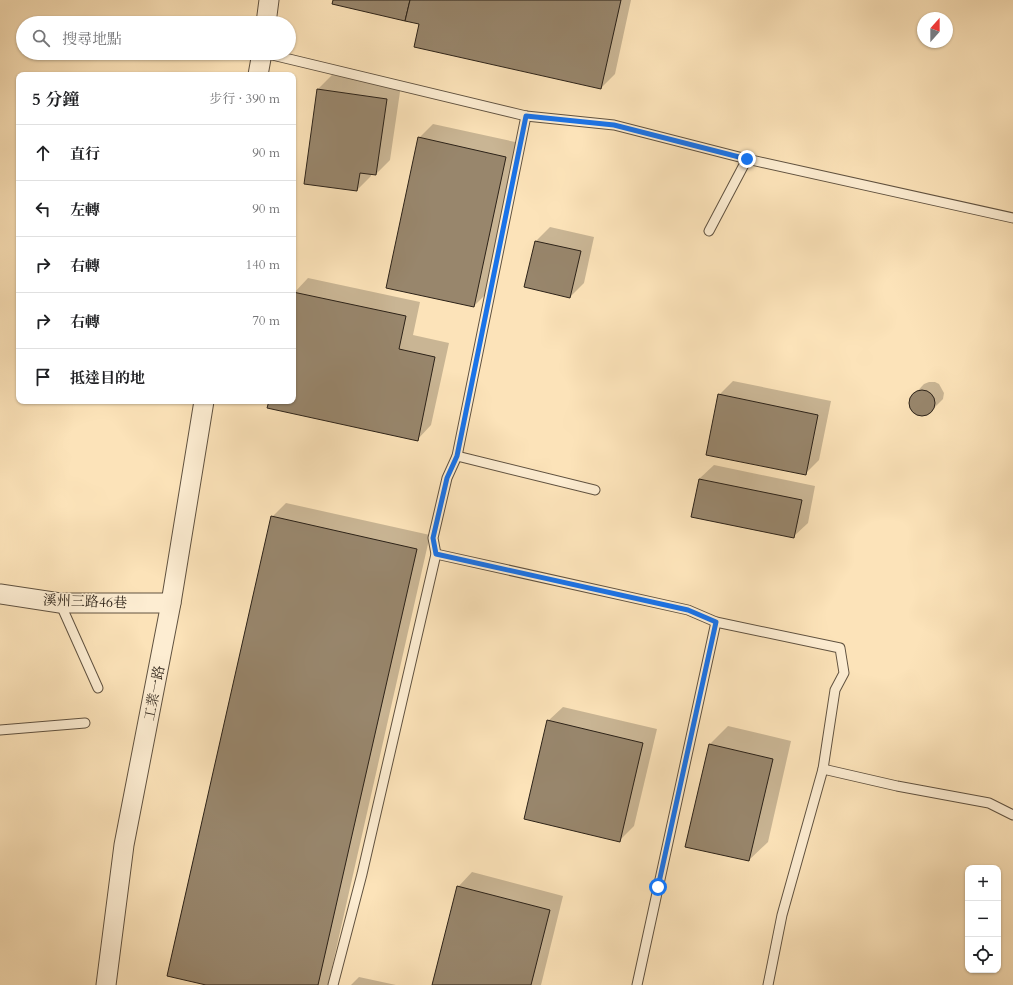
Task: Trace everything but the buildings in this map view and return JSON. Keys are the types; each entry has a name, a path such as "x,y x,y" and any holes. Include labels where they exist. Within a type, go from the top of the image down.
{"street":[{"path":"267,16 269,0"},
{"path":"259,72 261,60"},
{"name":"工業一路","path":"106,985 124,845 171,603 204,404"},
{"name":"溪州三路46巷","path":"0,594 60,603 171,603"}],"lane":[{"path":"292,60 526,116 614,125 747,159 1013,218"},
{"path":"333,985 362,874 436,554 433,538 447,478 457,456 526,116"},
{"path":"710,230 747,159"},
{"path":"457,456 595,490"},
{"path":"436,554 688,610 716,622 840,648 844,673 835,690 823,769 782,915 768,985"},
{"path":"60,603 98,688"},
{"path":"637,985 716,622"},
{"path":"0,730 85,723"},
{"path":"823,769 897,786 989,803 1013,815"}],"route":[{"path":"658,887 716,622 688,610 436,554 433,538 447,478 457,456 526,116 614,125 747,159"}]}
